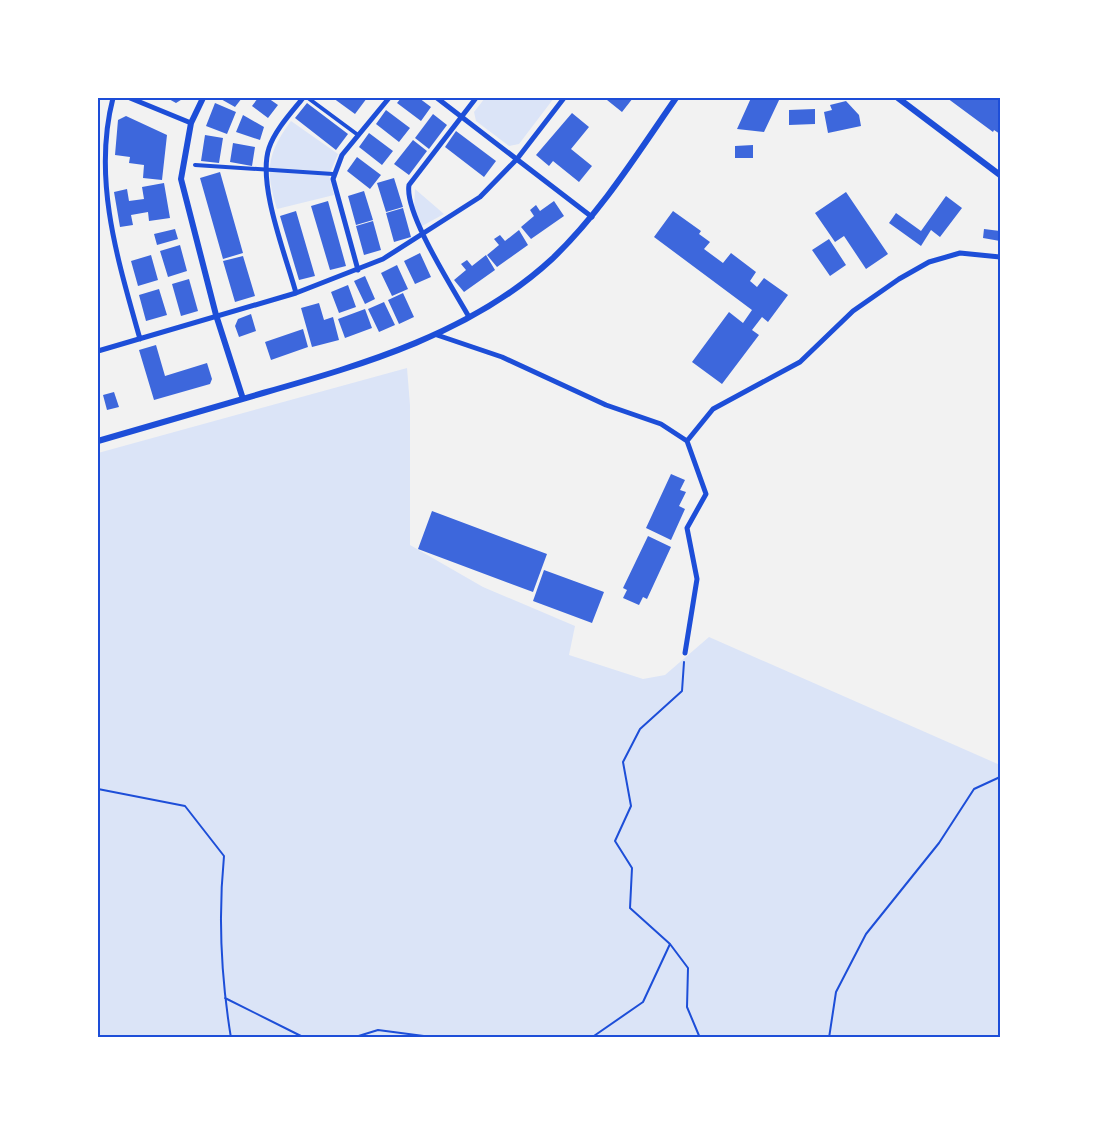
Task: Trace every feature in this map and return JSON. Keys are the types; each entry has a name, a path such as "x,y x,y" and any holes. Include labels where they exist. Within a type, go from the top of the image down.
{"street":[{"path":"113,98 106,131 105,194 120,266 140,339"},
{"path":"130,98 191,123"},
{"path":"203,98 191,123 180,179 216,315 243,399"},
{"path":"296,293 268,193 266,170 271,144 303,98"},
{"path":"308,98 358,135"},
{"path":"358,270 333,174 342,155 389,98"},
{"path":"437,98 592,217"},
{"path":"469,318 424,235 410,202 409,185 476,98"},
{"path":"98,351 296,293 358,270 424,235 480,197 517,159 564,98"},
{"path":"98,441 357,365 437,335 469,318 512,292 552,258 592,217 676,98"},
{"path":"898,98 1000,175"},
{"path":"195,165 333,174"},
{"path":"687,441 713,409 800,362 853,311 899,279 929,262 960,253 1000,257"},
{"path":"437,335 502,357 606,405 661,424 687,441 706,494 687,528 697,579 685,653"}],"path":[{"path":"685,653 682,691 640,729 623,762 631,806 615,841 632,868 630,908 670,944 688,968 687,1007 700,1038"},
{"path":"829,1038 836,992 866,934 939,843 974,789 1000,777"},
{"path":"98,789 185,806 224,856 219,901 225,998 231,1038"},
{"path":"591,1038 643,1002 670,944"},
{"path":"225,998 305,1038"},
{"path":"352,1038 378,1030 439,1038"}],"shaded area":[{"path":"485,98 554,98 519,144 509,146 476,121 474,112"},
{"path":"291,121 338,154 329,175 334,195 277,209 271,183 270,162 277,143"},
{"path":"415,189 444,214 422,226 414,208"},
{"path":"407,368 410,405 410,545 483,587 575,626 569,655 643,679 665,675 709,637 1000,765 1000,1037 98,1038 98,453"}],"building":[{"path":"167,98 184,98 176,103"},
{"path":"219,98 242,98 235,107"},
{"path":"258,98 268,98 278,105 268,118 252,106"},
{"path":"333,98 367,98 355,114"},
{"path":"401,98 419,98 431,107 421,121 397,103"},
{"path":"609,98 633,98 622,112 607,100"},
{"path":"751,98 780,98 764,132 737,129"},
{"path":"947,98 1000,98 1000,134 994,130 993,132"},
{"path":"846,101 859,115 861,126 828,133 824,112 832,110 830,105"},
{"path":"215,103 236,112 227,134 206,126"},
{"path":"307,103 348,134 336,150 295,118"},
{"path":"815,109 815,124 789,125 789,110"},
{"path":"386,110 410,128 399,142 376,124"},
{"path":"572,113 589,127 571,149 592,166 579,182 553,161 549,166 536,155"},
{"path":"433,114 447,125 429,149 415,138"},
{"path":"243,115 264,127 260,140 236,132"},
{"path":"126,116 167,135 162,180 143,178 144,165 129,163 130,157 115,155 118,120"},
{"path":"456,131 496,161 484,177 445,147"},
{"path":"369,133 393,151 382,165 359,147"},
{"path":"205,135 223,138 219,163 201,161"},
{"path":"413,140 427,151 409,175 394,164"},
{"path":"233,143 255,147 252,166 230,162"},
{"path":"753,145 753,158 735,158 735,146"},
{"path":"357,157 381,175 370,189 347,171"},
{"path":"220,172 243,253 223,259 200,178"},
{"path":"394,178 403,207 386,212 377,183"},
{"path":"164,183 170,218 149,221 148,212 131,215 133,225 120,227 114,192 127,189 129,201 144,199 142,187"},
{"path":"364,191 373,220 356,225 348,196"},
{"path":"846,192 888,254 866,269 844,236 835,242 815,213"},
{"path":"946,196 962,208 940,237 931,230 921,246 889,223 896,213 921,231"},
{"path":"328,201 346,266 330,270 311,206"},
{"path":"554,201 564,216 531,239 521,227 534,216 530,210 536,205 540,211"},
{"path":"403,208 411,237 394,242 386,213"},
{"path":"296,211 315,276 299,280 280,216"},
{"path":"673,211 701,231 699,234 710,242 704,249 723,263 731,253 756,272 750,281 757,287 764,278 788,295 768,322 762,317 752,330 759,335 722,384 692,362 729,312 743,323 752,310 654,237"},
{"path":"373,221 381,250 364,255 356,226"},
{"path":"175,229 178,239 157,245 154,234"},
{"path":"984,229 1000,231 1000,241 983,238"},
{"path":"519,230 528,245 497,267 487,255 499,245 494,239 500,235 505,241"},
{"path":"829,239 846,265 830,276 812,250"},
{"path":"180,245 187,271 168,277 160,251"},
{"path":"420,253 431,277 415,284 404,261"},
{"path":"151,255 158,280 138,286 131,261"},
{"path":"486,255 495,270 464,292 454,280 466,270 461,264 467,260 472,266"},
{"path":"243,256 255,296 235,302 223,261"},
{"path":"397,265 408,289 392,296 381,273"},
{"path":"365,276 375,299 365,304 354,281"},
{"path":"189,279 198,311 181,316 172,284"},
{"path":"348,285 356,307 339,313 331,292"},
{"path":"159,289 167,315 146,321 139,295"},
{"path":"403,293 414,317 399,324 388,300"},
{"path":"384,302 395,325 379,332 368,309"},
{"path":"319,303 324,320 333,317 339,340 312,347 301,308"},
{"path":"365,309 372,328 345,338 338,319"},
{"path":"251,314 256,331 239,337 235,326 238,319"},
{"path":"303,329 308,347 271,360 265,342"},
{"path":"156,345 165,376 207,363 212,379 210,384 154,400 139,350"},
{"path":"114,392 119,407 107,410 103,395"},
{"path":"671,474 685,480 680,490 686,492 679,506 685,509 671,540 646,528"},
{"path":"432,511 547,554 533,592 418,549"},
{"path":"648,536 671,547 647,599 643,597 639,605 623,598 627,590 623,588"},
{"path":"544,570 604,592 592,623 533,601"}]}
